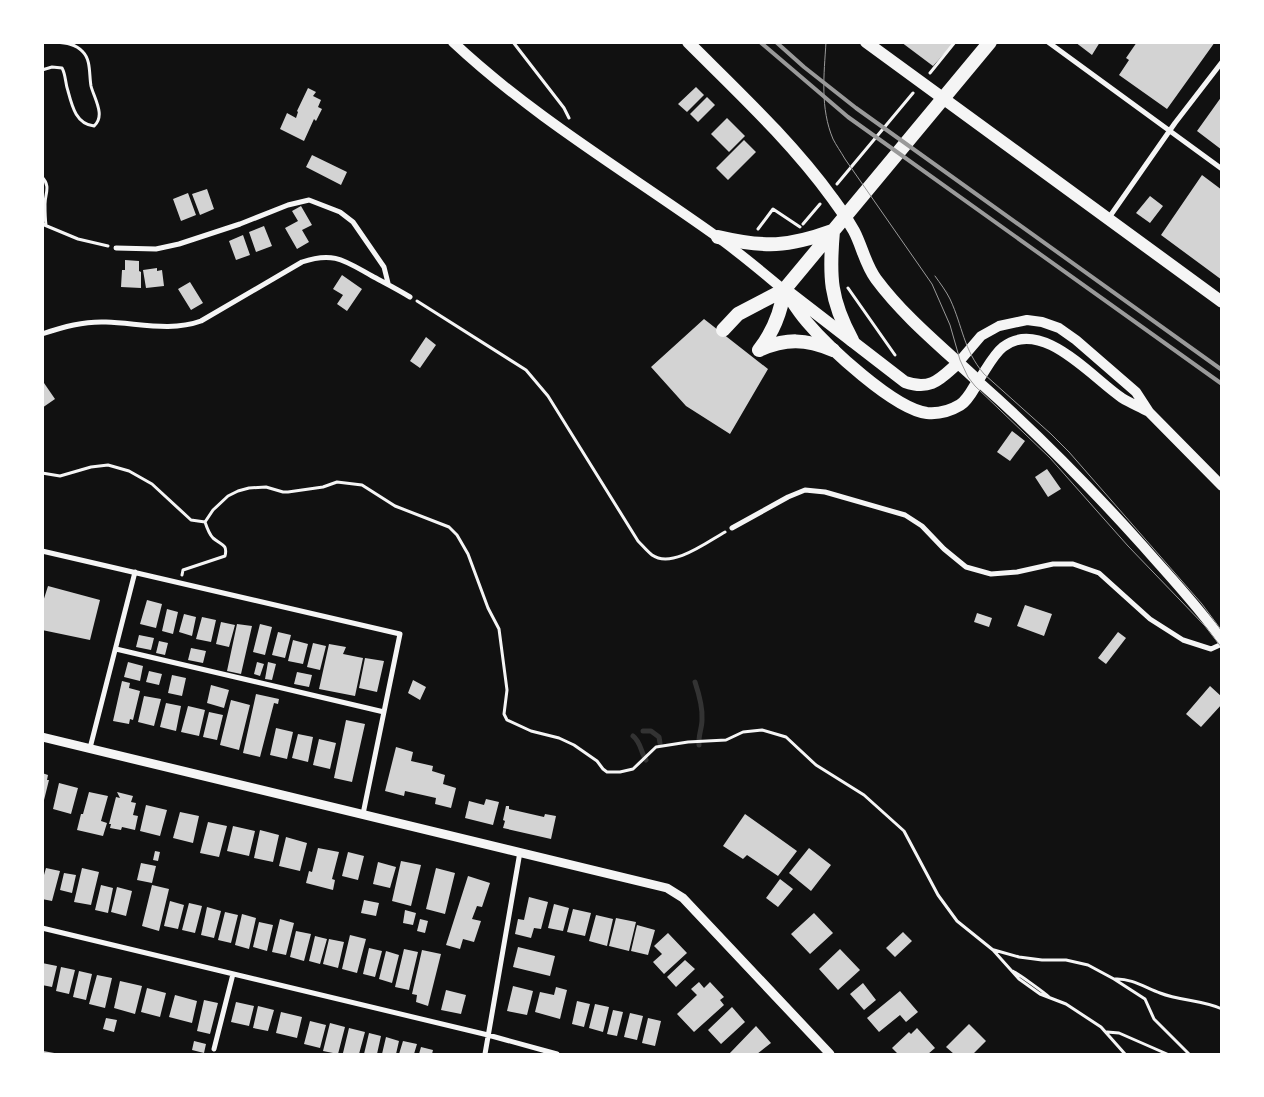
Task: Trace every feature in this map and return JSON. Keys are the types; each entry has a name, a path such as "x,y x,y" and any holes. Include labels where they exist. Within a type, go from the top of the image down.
{"highway":[{"path":"723,330 738,314 784,290 990,42"},
{"path":"718,237 759,244 784,244 810,239 833,230"},
{"path":"833,230 831,256 838,284 835,304 840,319 852,340"},
{"path":"784,290 783,303 778,319 768,338 756,353 770,345 799,341 815,342 833,350"}],"main road":[{"path":"453,42 509,89 567,133 718,237 905,382 916,385 928,385 935,382 958,362 981,336 993,329 1027,320 1050,324 1070,334 1136,392 1149,412 1222,486"},
{"path":"688,42 780,134 834,200 854,232 863,256 876,278 919,327 1060,456 1107,505 1199,609 1222,640"},
{"path":"866,43 1222,302"},
{"path":"784,290 805,320 833,350 896,399 925,413 946,411 959,406 1000,351 1009,344 1021,340 1042,341 1054,346 1070,356 1122,398 1149,412"}],"street":[{"path":"1048,42 1222,169"},
{"path":"1108,219 1222,62"},
{"path":"116,248 156,249 179,244 240,224 288,205 309,200 340,212 353,222 384,267 388,283"},
{"path":"42,334 68,326 105,322 172,327 190,326 202,322 302,262 315,257 328,256 339,258 388,283 410,297"},
{"path":"732,528 788,497 805,490 825,492 904,515 922,526 944,549 966,567 991,574 1017,572 1053,564 1073,564 1099,573 1150,619 1183,640 1211,649 1222,644"},
{"path":"42,551 400,634 363,814"},
{"path":"90,748 135,572"},
{"path":"116,649 384,712"},
{"path":"42,737 666,888 683,898 830,1054"},
{"path":"484,1054 520,852"},
{"path":"42,928 488,1035 557,1054"},
{"path":"214,1049 233,974"}],"path":[{"path":"42,70 52,67 62,68 65,72 67,90 78,119 87,125 94,126 98,123 97,101 91,86 90,69 85,53 73,44 50,42"},
{"path":"513,42 564,108 571,122 567,133"},
{"path":"924,80 955,42"},
{"path":"834,188 918,88"},
{"path":"42,177 46,180 48,190 45,202 44,225 78,239 116,248"},
{"path":"795,228 802,225 821,203"},
{"path":"759,229 774,209 803,229"},
{"path":"838,284 896,357"},
{"path":"410,297 526,370 548,396 638,541 654,556 668,560 682,556 732,528"},
{"path":"42,473 60,476 91,467 108,465 129,471 152,484 191,520 205,522"},
{"path":"205,522 213,510 228,496 238,491 266,487 288,492 345,482 362,484 395,506 449,527 457,535 468,554 488,608 499,629 506,690 504,714 507,720 531,732 559,738 574,745 597,761 607,772 633,770 656,747 688,742 726,740 743,732 762,730 786,737 816,764 864,795 904,831 938,895 957,921 994,950 1011,971 1040,994 1066,1004 1106,1032 1125,1054"},
{"path":"205,522 212,537 225,545 225,556"},
{"path":"225,556 229,559"},
{"path":"179,583 183,570 225,556"},
{"path":"994,950 1018,957 1066,960 1088,965 1114,979 1145,1000 1154,1019 1189,1054"},
{"path":"1114,979 1144,985 1160,993 1222,1009"},
{"path":"1106,1032 1119,1033 1167,1054"}],"building":[{"path":"901,42 952,42 954,43 933,66"},
{"path":"1075,42 1100,42 1092,55"},
{"path":"1137,42 1215,42 1167,109 1119,75 1129,60 1126,58"},
{"path":"696,87 704,95 687,112 678,104"},
{"path":"308,88 316,92 313,96 321,100 318,107 322,109 316,121 314,119 304,141 280,129 287,113 296,118 297,111"},
{"path":"1222,96 1222,150 1197,131"},
{"path":"707,97 715,105 698,122 690,114"},
{"path":"727,118 745,136 729,152 711,134"},
{"path":"744,140 756,152 728,180 716,168"},
{"path":"312,155 347,172 341,185 306,167"},
{"path":"1202,175 1222,190 1222,280 1161,235"},
{"path":"207,189 214,209 200,215 192,194"},
{"path":"188,193 196,215 181,221 173,199"},
{"path":"1150,196 1163,206 1150,223 1136,213"},
{"path":"301,206 312,225 302,230 309,242 297,249 285,228 298,221 292,211"},
{"path":"264,226 272,246 256,252 249,232"},
{"path":"243,235 250,255 236,260 229,241"},
{"path":"125,260 139,261 141,288 121,287 122,270 125,270"},
{"path":"157,268 157,271 162,270 164,286 146,288 143,270"},
{"path":"342,275 362,289 347,311 337,304 343,295 333,289"},
{"path":"190,282 203,303 191,310 178,289"},
{"path":"704,319 768,369 730,434 686,406 651,367"},
{"path":"426,337 436,345 420,368 410,361"},
{"path":"44,383 55,399 42,408 42,384"},
{"path":"1012,431 1025,441 1010,461 997,452"},
{"path":"1047,469 1061,489 1048,497 1035,477"},
{"path":"48,586 100,600 90,640 42,630 42,605"},
{"path":"147,600 162,604 156,628 140,624"},
{"path":"1025,605 1052,614 1044,636 1017,626"},
{"path":"167,609 178,612 173,634 162,631"},
{"path":"977,613 992,618 989,627 974,622"},
{"path":"184,614 196,617 192,636 179,632"},
{"path":"202,617 216,620 211,642 196,639"},
{"path":"221,622 235,625 229,647 216,644"},
{"path":"237,624 252,626 241,674 227,671"},
{"path":"260,624 272,627 265,655 253,652"},
{"path":"278,632 291,635 285,658 272,655"},
{"path":"1118,632 1126,638 1106,664 1098,658"},
{"path":"139,635 154,638 151,650 136,647"},
{"path":"293,640 308,644 303,664 288,661"},
{"path":"159,641 168,643 165,655 156,653"},
{"path":"313,643 326,646 320,670 307,667"},
{"path":"329,644 346,647 343,654 363,658 355,696 319,689"},
{"path":"191,648 206,651 203,663 188,660"},
{"path":"365,658 384,661 377,692 359,688"},
{"path":"128,662 143,666 140,681 124,677"},
{"path":"257,662 264,664 260,676 254,674"},
{"path":"268,662 276,664 272,680 265,679"},
{"path":"149,671 162,674 159,685 146,682"},
{"path":"297,672 312,675 309,687 294,684"},
{"path":"172,675 186,678 182,696 168,693"},
{"path":"413,680 426,687 420,700 408,693"},
{"path":"122,681 130,683 129,688 140,691 133,720 130,719 129,724 113,721"},
{"path":"211,685 229,690 224,708 207,703"},
{"path":"1210,686 1222,697 1222,704 1201,727 1186,714"},
{"path":"256,694 279,699 278,704 274,703 260,757 243,753"},
{"path":"144,696 161,699 154,726 138,722"},
{"path":"231,700 250,705 239,750 220,745"},
{"path":"166,703 181,706 176,731 160,727"},
{"path":"188,706 205,710 199,736 181,732"},
{"path":"209,712 223,715 217,740 203,737"},
{"path":"346,720 365,724 352,782 334,778"},
{"path":"276,728 293,732 287,759 270,755"},
{"path":"298,734 313,737 308,762 292,758"},
{"path":"319,739 336,743 330,769 313,765"},
{"path":"396,747 413,752 411,761 433,766 432,771 445,775 443,784 456,788 451,808 435,804 436,798 405,791 404,796 385,791"},
{"path":"42,773 48,775 47,780 49,780 43,804"},
{"path":"59,783 78,788 71,814 53,809"},
{"path":"89,792 108,796 101,821 107,823 103,836 77,830"},
{"path":"117,792 133,796 131,802 136,803 133,815 138,816 135,830 122,827 121,830 110,828 111,824 109,824 116,797 120,798"},
{"path":"486,799 499,802 493,825 465,818 469,801 484,805"},
{"path":"146,805 167,810 160,836 140,831"},
{"path":"506,806 509,806 509,809 544,817 545,814 556,816 551,839 503,828"},
{"path":"180,812 199,816 193,843 173,838"},
{"path":"745,814 797,851 778,876 747,855 743,859 723,846"},
{"path":"208,822 227,826 219,857 200,853"},
{"path":"233,826 255,831 249,856 227,851"},
{"path":"260,830 279,835 273,862 254,858"},
{"path":"286,837 307,843 300,871 279,866"},
{"path":"318,848 339,852 332,879 335,880 333,890 306,883 309,871 312,872"},
{"path":"809,848 831,865 811,891 789,873"},
{"path":"155,851 160,852 158,861 153,860"},
{"path":"348,852 364,856 358,880 342,876"},
{"path":"401,861 421,865 411,906 392,901"},
{"path":"378,862 396,867 390,888 373,884"},
{"path":"141,863 156,866 152,883 137,880"},
{"path":"46,868 60,871 52,901 42,899 42,882"},
{"path":"82,868 99,872 91,905 74,902"},
{"path":"436,868 455,873 445,914 426,909"},
{"path":"64,873 76,875 72,893 60,890"},
{"path":"468,876 490,883 482,907 477,906 472,919 481,921 474,942 463,939 460,949 446,945"},
{"path":"780,879 793,889 778,907 766,898"},
{"path":"101,885 113,888 108,913 95,910"},
{"path":"152,885 169,889 159,931 142,926"},
{"path":"117,887 132,891 126,916 111,912"},
{"path":"529,897 548,902 541,929 534,928 531,938 515,934 518,919 524,920"},
{"path":"364,900 379,903 376,916 361,913"},
{"path":"170,901 184,905 178,929 164,926"},
{"path":"189,903 202,906 195,933 182,930"},
{"path":"554,904 569,908 563,931 548,928"},
{"path":"207,907 221,911 214,938 201,935"},
{"path":"573,909 591,913 585,936 567,932"},
{"path":"405,910 416,913 413,925 403,923"},
{"path":"225,912 238,915 231,943 218,940"},
{"path":"814,913 833,933 810,954 791,934"},
{"path":"242,914 256,918 249,949 235,945"},
{"path":"596,915 613,919 607,946 589,941"},
{"path":"616,918 636,922 629,951 609,946"},
{"path":"280,919 294,923 286,955 272,952"},
{"path":"420,919 428,921 425,933 417,931"},
{"path":"259,922 273,925 267,951 253,947"},
{"path":"637,925 655,930 648,955 631,951"},
{"path":"296,931 311,934 304,961 290,957"},
{"path":"903,932 912,941 895,957 886,948"},
{"path":"668,933 687,953 664,974 653,962 662,954 654,946"},
{"path":"350,935 366,939 357,973 342,969"},
{"path":"315,936 327,939 320,964 309,961"},
{"path":"329,939 344,942 338,968 323,964"},
{"path":"518,947 555,956 550,976 513,967"},
{"path":"369,948 382,951 375,977 363,974"},
{"path":"404,949 418,952 409,990 395,987"},
{"path":"840,949 860,970 838,990 819,969"},
{"path":"422,950 441,954 428,1006 416,1002 417,995 412,994"},
{"path":"386,951 399,955 392,983 379,979"},
{"path":"685,960 695,969 676,987 667,977"},
{"path":"42,963 57,966 52,987 42,985"},
{"path":"61,967 75,970 69,994 56,991"},
{"path":"79,971 92,974 86,1000 73,997"},
{"path":"97,975 112,978 105,1008 89,1004"},
{"path":"120,981 142,986 135,1014 114,1008"},
{"path":"699,982 704,988 710,982 724,997 720,1000 724,1005 694,1032 677,1014 697,995 691,989"},
{"path":"863,983 876,1000 864,1010 850,994"},
{"path":"513,986 533,991 527,1015 507,1011"},
{"path":"556,987 567,990 560,1019 535,1012 540,992 554,995"},
{"path":"147,988 166,993 160,1017 141,1012"},
{"path":"446,990 466,995 461,1014 441,1010"},
{"path":"900,991 918,1012 906,1022 900,1015 879,1032 867,1018"},
{"path":"175,995 197,1001 192,1023 169,1017"},
{"path":"204,1000 218,1003 210,1034 197,1031"},
{"path":"577,1001 590,1004 584,1027 572,1024"},
{"path":"236,1002 254,1006 249,1026 231,1022"},
{"path":"595,1004 609,1007 603,1032 589,1028"},
{"path":"258,1006 274,1010 268,1031 253,1028"},
{"path":"732,1007 745,1022 721,1044 708,1030"},
{"path":"613,1010 623,1012 617,1036 607,1034"},
{"path":"281,1012 302,1017 297,1038 276,1033"},
{"path":"630,1013 643,1016 637,1040 624,1037"},
{"path":"106,1018 117,1020 114,1032 103,1029"},
{"path":"648,1018 661,1021 655,1046 642,1043"},
{"path":"310,1021 326,1025 320,1048 304,1044"},
{"path":"330,1023 345,1027 338,1054 323,1051"},
{"path":"969,1024 986,1041 973,1054 954,1054 946,1047"},
{"path":"756,1026 771,1043 757,1054 729,1054"},
{"path":"349,1028 365,1032 359,1054 343,1053"},
{"path":"917,1028 935,1048 928,1054 898,1054 892,1048 909,1032 911,1034"},
{"path":"369,1033 381,1036 377,1054 364,1054"},
{"path":"386,1037 399,1041 396,1054 382,1054"},
{"path":"194,1041 206,1044 204,1053 192,1050"},
{"path":"403,1041 417,1044 414,1054 399,1054"},
{"path":"421,1047 433,1050 432,1054 419,1054"},
{"path":"43,1051 60,1054 43,1054"}],"waterway":[{"path":"695,682 702,710 699,745"},
{"path":"643,731 651,731 659,737 660,743"},
{"path":"633,736 638,741 646,760"}],"tram line":[{"path":"826,42 825,103 826,115 833,139 932,284 950,325 960,360 968,377 1050,458 1128,546 1205,626 1222,648"},
{"path":"935,276 950,299 967,347 984,374 1069,452 1202,604 1222,631"}],"railway":[{"path":"760,42 848,117 1222,384"},
{"path":"776,42 856,108 1222,370"}]}
